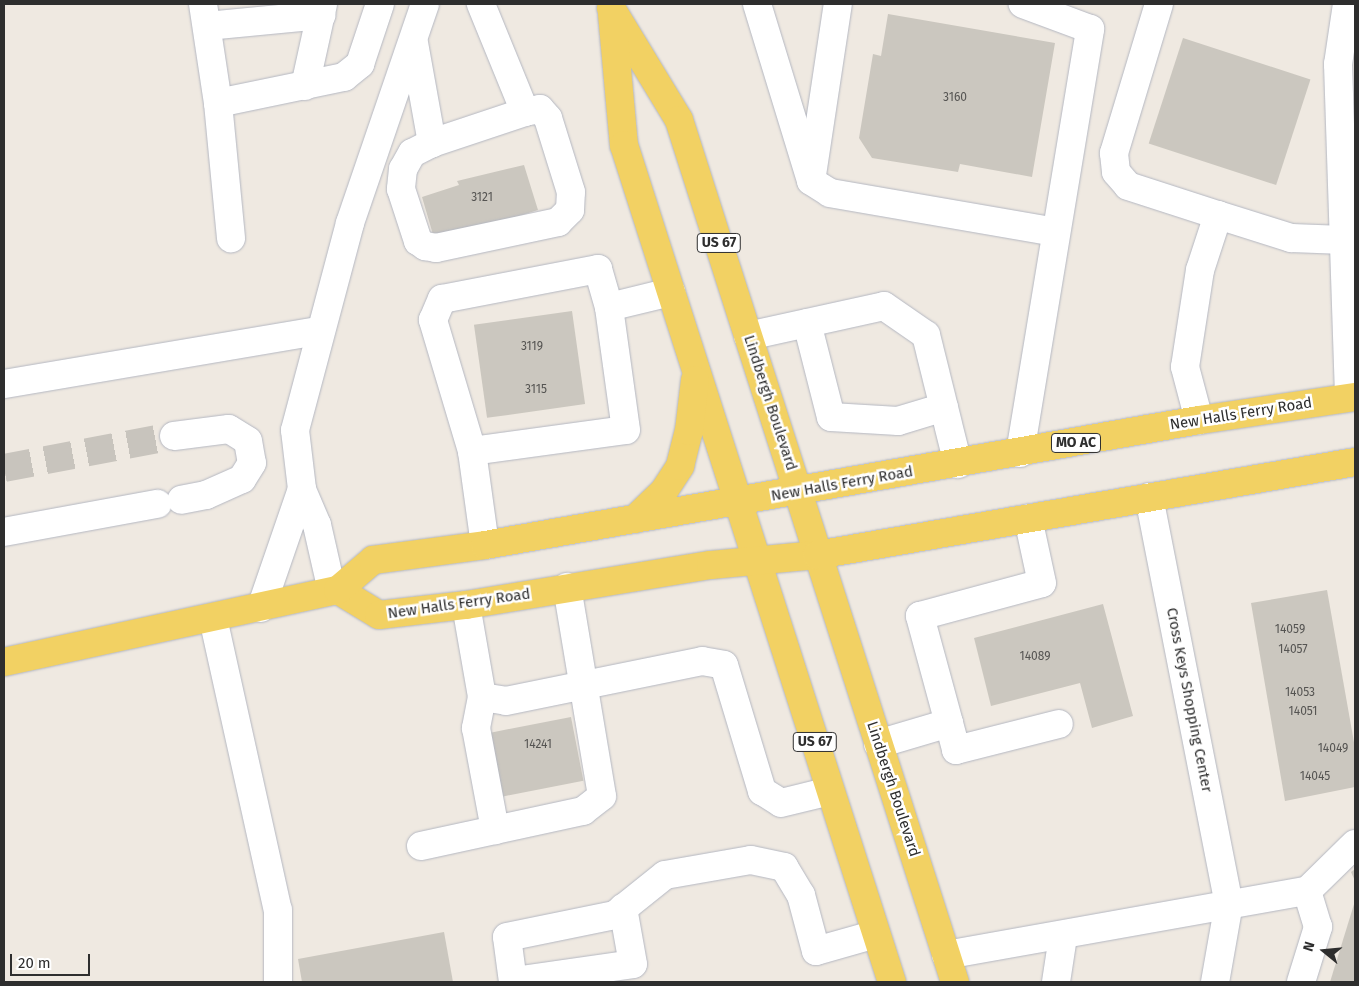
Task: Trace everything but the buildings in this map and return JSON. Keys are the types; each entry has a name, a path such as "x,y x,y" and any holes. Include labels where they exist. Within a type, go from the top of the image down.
{"main road":[{"name":"Lindbergh Boulevard","path":"614,5 624,145 696,374"},
{"name":"Lindbergh Boulevard","path":"614,5 680,120 817,555 955,982"},
{"name":"US 67","path":"696,374 759,560 830,791 892,982"},
{"path":"636,519 664,491 680,466 689,431 696,374"},
{"name":"New Halls Ferry Road","path":"4,662 335,591 373,560 484,545 958,464 1199,420 1352,397"},
{"name":"New Halls Ferry Road","path":"335,591 379,615 466,605 567,587 759,560 817,555 1355,462"}],"street":[{"path":"218,103 344,77 360,64 380,4"},
{"path":"335,591 317,525 302,489 295,430 319,331 350,223 414,42 425,4"},
{"path":"481,4 525,112"},
{"path":"757,4 812,181 830,193 1056,232"},
{"path":"812,181 838,4"},
{"path":"1020,453 1090,29 1023,4"},
{"path":"1159,4 1114,153 1116,172 1128,186 1291,238 1344,240"},
{"path":"1348,4 1338,64 1352,397"},
{"path":"231,238 218,103 205,15 322,9 305,86"},
{"path":"414,42 432,143"},
{"path":"540,110 548,118 571,192 570,210 558,222 436,248 425,246 418,241 401,189 403,169 412,153 432,143 525,112 540,110"},
{"path":"1199,420 1185,367 1200,270 1218,215"},
{"path":"472,452 626,430 608,306 598,269 442,299 433,320 472,452 484,545"},
{"path":"608,306 671,292"},
{"path":"748,336 884,306 926,336 958,464"},
{"path":"807,323 831,418 898,421 944,407"},
{"path":"4,384 319,331"},
{"path":"4,532 206,495 242,479 252,463 248,441 228,428 174,436"},
{"path":"261,608 302,489"},
{"name":"Cross Keys Shopping Center","path":"1150,497 1229,903"},
{"path":"1028,518 1042,582 920,616 956,750 1059,724"},
{"path":"421,846 584,811 602,796 582,686 567,587"},
{"path":"466,605 482,697 476,728 495,830"},
{"path":"213,618 278,910 278,982"},
{"path":"482,697 506,701 702,662 724,665 762,791 781,803 830,791"},
{"path":"878,744 948,723"},
{"path":"946,955 1064,936 1229,903 1308,891 1355,844"},
{"path":"623,908 632,964 514,981 507,937 615,915 623,908 665,875 751,860 784,867 801,895 816,951 876,934"},
{"path":"1301,982 1318,927 1308,891"},
{"path":"1215,982 1229,903"},
{"path":"1056,982 1064,936"}],"tunnel":[{"path":"4,468 174,436"}]}
